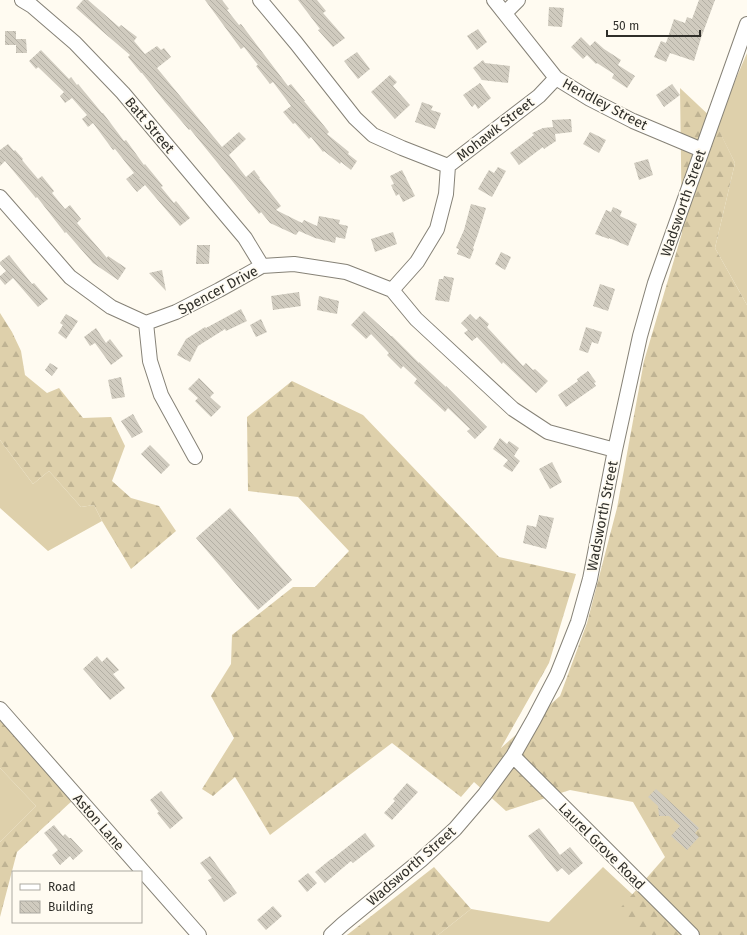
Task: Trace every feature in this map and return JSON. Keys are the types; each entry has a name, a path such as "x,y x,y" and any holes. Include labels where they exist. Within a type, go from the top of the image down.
{"street":[{"name":"Batt Street","path":"22,0 32,6 75,43 123,93 245,238 262,266"},
{"path":"260,0 355,118 372,134 402,148 448,166"},
{"name":"Hendley Street","path":"494,0 556,78 590,99 633,121 702,150"},
{"path":"505,13 518,0"},
{"name":"Wadsworth Street","path":"331,935 421,860 455,829 485,794 513,756 557,674 578,622 590,579 615,450 640,336 655,283 747,24"},
{"name":"Mohawk Street","path":"392,290 417,262 437,229 446,194 448,166 539,96 556,78"},
{"path":"0,198 70,277 112,307 146,323 150,361 161,395 195,457"},
{"name":"Spencer Drive","path":"146,323 176,312 262,266 294,264 346,272 392,290 416,319 513,409 548,432 615,450"},
{"name":"Aston Lane","path":"0,709 199,935"},
{"name":"Laurel Grove Road","path":"513,756 692,935"}],"green space":[{"path":"747,53 747,305 715,248 735,163 716,125"},
{"path":"680,88 714,120 735,163 715,248 747,305 747,935 638,935 616,913 665,857 633,802 570,790 506,811 474,782 461,797 392,743 270,835 235,777 213,796 202,789 234,738 211,696 231,664 232,635 293,587 315,587 349,551 298,497 248,491 247,417 292,381 363,415 499,557 576,574 549,663 501,748 560,696 587,623 617,508 644,361 682,233"},
{"path":"0,313 12,332 21,351 25,375 47,393 59,388 83,418 111,417 125,446 112,481 131,498 159,506 176,531 131,569 94,505 81,507 49,471 33,484 0,440"},
{"path":"0,440 33,484 49,471 81,507 94,505 102,521 48,551 0,508"},
{"path":"0,719 74,799 17,852 0,917 0,842 36,806 0,768"},
{"path":"0,768 36,806 0,842"},
{"path":"434,867 471,909 438,935 347,935"},
{"path":"603,867 660,920 647,935 438,935 471,909 549,922"}],"building":[{"path":"83,0 88,0 119,27 121,25 137,37 134,41 145,54 157,46 161,50 164,48 171,57 157,68 222,147 239,132 246,139 229,155 246,177 254,170 281,206 276,210 302,223 304,220 317,226 319,216 340,220 339,224 348,226 345,239 336,237 335,243 315,238 299,231 296,235 270,223 261,212 259,214 190,129 189,130 128,57 130,55 76,8"},
{"path":"205,0 222,0 229,9 227,10 239,25 241,24 288,86 291,84 305,101 329,132 327,134 349,152 348,154 357,161 351,170 341,162 340,164 324,151 323,152 311,137 309,139 295,123 293,124 283,112 291,106 273,82 270,84 244,47 241,49"},
{"path":"298,0 317,0 326,11 323,13 345,38 333,47 318,30 320,29"},
{"path":"699,0 715,0 694,61 670,53 666,62 654,57 661,41 666,43 674,19 685,23 687,17 692,19"},
{"path":"549,7 564,8 562,27 548,26"},
{"path":"478,29 487,42 477,50 467,36"},
{"path":"5,31 16,31 16,39 26,39 27,53 16,53 16,45 5,45"},
{"path":"581,37 590,46 595,41 621,60 618,65 635,76 627,88 612,78 614,74 597,63 596,64 587,55 583,59 571,47"},
{"path":"41,50 69,79 71,77 77,85 78,84 103,113 124,141 126,140 144,165 145,164 163,186 161,187 174,203 176,201 190,218 180,226 145,185 137,192 126,179 134,173 115,149 113,150 93,123 88,127 82,119 87,115 72,98 65,103 60,96 64,92 38,67 36,69 29,61"},
{"path":"357,52 370,69 358,79 344,61"},
{"path":"483,60 485,63 510,66 508,83 482,80 473,68"},
{"path":"390,75 397,82 393,86 410,105 395,119 371,92"},
{"path":"480,83 491,98 478,109 475,104 472,107 463,95"},
{"path":"672,84 680,95 664,107 656,95"},
{"path":"422,102 433,106 431,110 441,113 435,129 415,122"},
{"path":"571,119 572,132 555,134 556,141 544,149 543,147 519,165 510,153 534,135 532,133 543,128 553,127 552,120"},
{"path":"590,132 606,140 599,153 583,144"},
{"path":"8,144 23,159 22,160 38,179 42,176 54,191 52,193 65,209 70,205 81,219 77,223 107,258 108,256 126,268 118,280 93,263 66,232 65,233 37,197 36,198 5,161 0,166 0,150"},
{"path":"648,159 653,175 639,180 634,163"},
{"path":"498,167 506,171 492,197 478,189 489,170 494,173"},
{"path":"402,170 415,196 403,202 399,194 396,196 391,185 394,184 390,176"},
{"path":"471,204 486,208 470,259 457,254 459,249 456,248 464,230"},
{"path":"613,207 622,211 620,216 637,224 628,246 595,234 606,210 611,212"},
{"path":"393,232 397,244 375,252 371,239"},
{"path":"197,245 210,245 209,264 196,264"},
{"path":"501,252 511,257 505,270 495,264"},
{"path":"9,255 32,284 34,283 48,299 38,307 13,278 5,285 0,279 0,276 6,271 0,262"},
{"path":"162,270 166,291 149,273"},
{"path":"444,276 454,278 449,302 435,300 439,279 443,279"},
{"path":"600,284 615,289 608,311 593,306"},
{"path":"299,292 301,306 273,310 271,296"},
{"path":"319,296 339,301 337,314 317,310"},
{"path":"241,309 247,321 226,331 225,329 198,346 190,362 177,355 186,339 205,327 206,328"},
{"path":"364,311 419,363 446,386 487,427 475,439 467,431 470,429 448,408 445,412 414,383 417,379 403,366 401,369 387,355 389,353 371,334 366,339 351,325"},
{"path":"66,314 78,321 66,339 58,333 63,325 60,323"},
{"path":"470,314 476,320 480,316 489,324 487,327 523,366 526,363 548,381 536,393 503,362 502,364 477,337 472,341 464,333 468,330 461,323"},
{"path":"261,319 267,332 256,337 250,325"},
{"path":"586,327 602,332 598,344 592,342 588,353 579,350"},
{"path":"96,328 106,343 110,339 123,356 111,365 95,343 90,346 84,337"},
{"path":"50,363 58,368 52,376 45,370"},
{"path":"588,371 596,382 594,383 596,386 566,407 558,395 578,381 577,379"},
{"path":"121,377 125,397 112,399 108,380"},
{"path":"199,378 214,393 210,397 221,407 211,417 195,401 198,398 188,389"},
{"path":"133,414 143,432 132,438 121,421"},
{"path":"500,438 507,444 509,441 519,448 514,456 520,461 512,472 503,466 508,460 493,449"},
{"path":"150,445 170,465 161,474 141,454"},
{"path":"552,462 562,482 550,489 539,469"},
{"path":"230,508 292,580 258,610 196,538"},
{"path":"539,515 554,518 546,549 523,543 527,525 536,527"},
{"path":"97,656 102,662 107,657 119,670 113,674 125,688 110,700 83,669"},
{"path":"407,783 418,792 392,820 384,813 395,801 393,799"},
{"path":"656,789 699,828 695,833 699,837 687,850 671,836 680,826 669,816 659,816 658,806 648,797"},
{"path":"161,791 183,818 170,829 157,813 159,812 150,800"},
{"path":"54,825 63,836 65,834 71,838 83,851 73,860 70,856 60,865 52,855 58,850 44,833"},
{"path":"539,828 560,855 570,847 583,863 569,875 562,868 557,872 528,836"},
{"path":"365,833 375,846 353,863 351,861 325,883 315,872"},
{"path":"210,856 237,893 224,902 208,880 212,878 200,863"},
{"path":"308,873 317,883 307,892 298,881"},
{"path":"273,906 282,916 266,930 257,920"}]}
